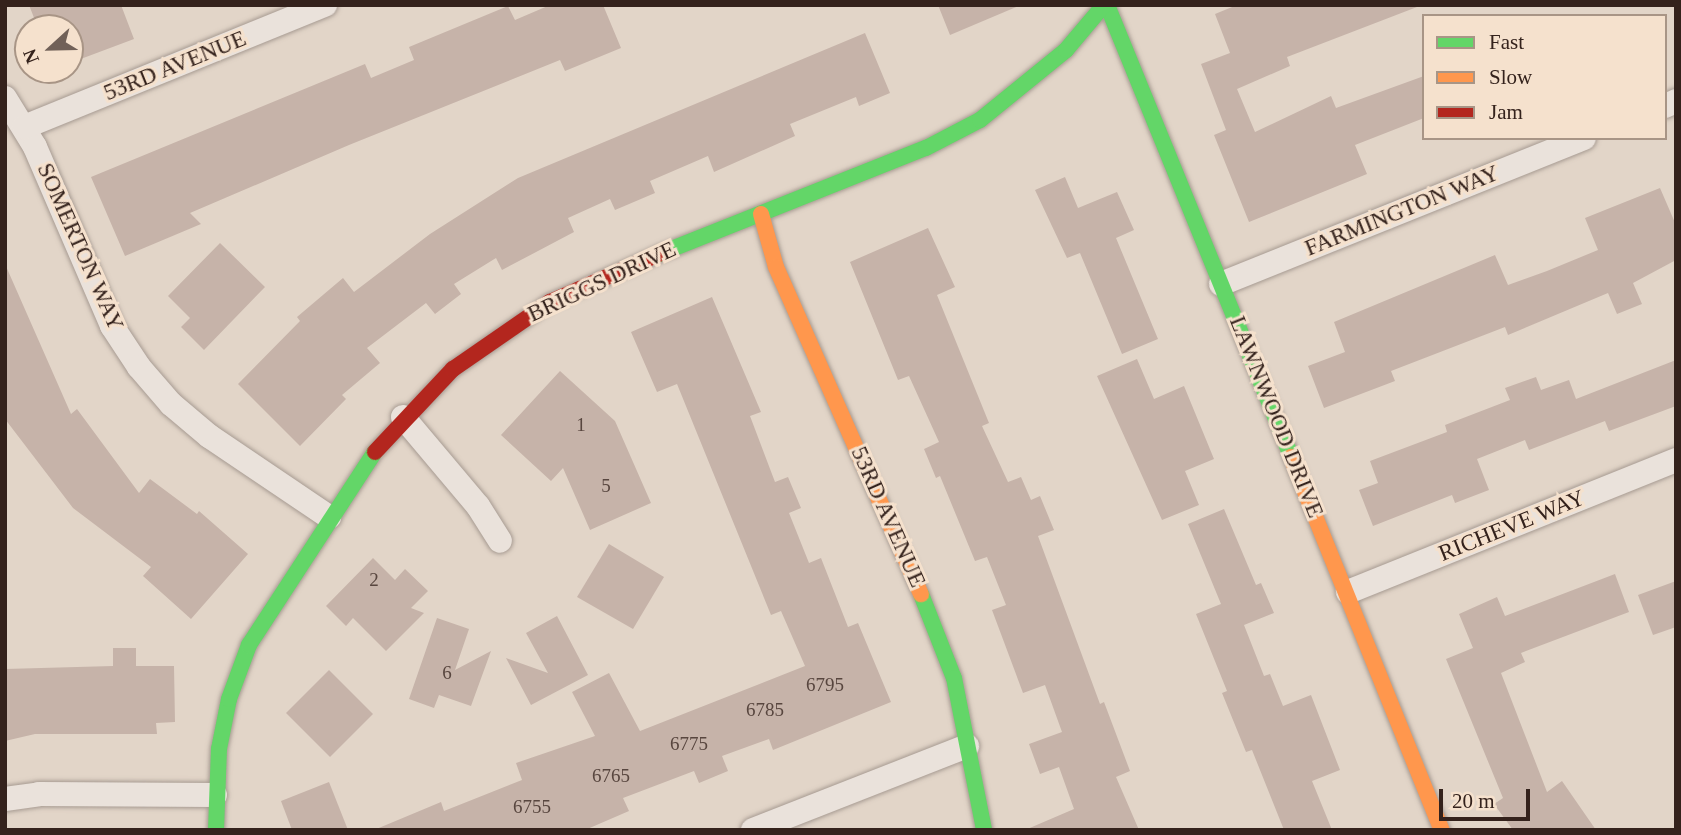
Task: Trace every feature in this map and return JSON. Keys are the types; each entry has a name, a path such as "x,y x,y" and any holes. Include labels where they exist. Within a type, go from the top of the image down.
{"street":[{"name":"53RD AVENUE","path":"24,127 325,5"},
{"name":"BRIGGS DRIVE","path":"216,830 215,795 229,699 249,645 329,517 403,417 453,369 550,302 926,148 980,120 1066,50 1105,5"},
{"name":"LAWNWOOD DRIVE","path":"1105,5 1348,592 1442,830"},
{"name":"SOMERTON WAY","path":"5,98 24,127 93,287 139,367 171,404 209,436 329,517"},
{"name":"FARMINGTON WAY","path":"1221,284 1579,140"},
{"name":"53RD AVENUE","path":"761,214 776,267 934,623 954,678 984,830"},
{"path":"403,417 478,506 500,541"},
{"name":"RICHEVE WAY","path":"1348,592 1676,460"},
{"path":"752,830 967,746"},
{"path":"5,799 39,794 215,795"}],"building":[{"path":"29,5 121,5 134,39 84,58 84,14 33,14"},
{"path":"550,5 603,5 621,48 565,71 560,60 349,145 190,213 201,224 125,256 91,177 365,64 371,78 414,60 409,47 508,6 515,20"},
{"path":"938,5 1021,5 950,35"},
{"path":"1237,5 1417,7 1287,57 1290,66 1237,89 1255,132 1331,96 1336,108 1422,77 1422,119 1355,145 1367,174 1249,222 1214,135 1226,130 1201,64 1230,53 1215,14"},
{"path":"865,33 890,93 859,106 856,97 790,124 795,136 714,172 708,156 650,181 655,193 615,210 610,199 568,218 574,232 502,270 496,258 454,284 461,294 435,314 426,303 367,348 380,363 342,395 346,399 300,446 238,384 300,321 297,317 343,278 354,292 430,234 518,178"},
{"path":"1065,177 1078,208 1117,192 1134,230 1116,238 1158,339 1122,354 1080,253 1067,258 1035,190"},
{"path":"1660,188 1676,225 1676,260 1633,283 1642,304 1617,314 1608,293 1508,335 1505,327 1391,371 1395,381 1324,408 1308,366 1345,352 1334,322 1495,255 1508,285 1547,271 1598,250 1585,218"},
{"path":"928,228 955,287 937,295 989,423 982,426 1008,482 1021,477 1031,500 1040,496 1054,530 1038,536 1100,704 1104,702 1130,771 1116,777 1139,830 1025,830 1074,809 1059,767 1040,774 1029,744 1062,732 1045,685 1023,693 992,610 1006,605 987,557 975,561 940,476 936,478 924,449 939,442 909,376 898,380 850,262"},
{"path":"220,243 265,287 204,350 181,327 190,318 168,296"},
{"path":"5,264 71,414 77,409 139,493 150,479 197,514 199,511 248,554 191,619 143,576 151,567 73,508 5,419"},
{"path":"712,297 761,412 750,416 775,482 788,477 801,508 789,513 809,563 821,558 848,627 858,623 891,702 773,750 769,739 722,756 728,771 699,783 694,771 623,798 629,811 585,830 374,830 441,802 444,811 522,780 516,763 595,736 572,692 609,673 640,731 805,666 781,611 771,615 677,384 657,392 631,332"},
{"path":"1137,359 1154,399 1184,386 1214,459 1185,471 1199,505 1162,520 1097,376"},
{"path":"1676,360 1676,406 1609,431 1605,421 1529,450 1525,440 1477,459 1489,490 1455,503 1452,495 1373,526 1359,490 1378,483 1370,461 1447,432 1445,425 1510,400 1505,388 1536,377 1541,390 1569,380 1576,399"},
{"path":"560,371 615,421 651,503 590,530 563,468 551,481 501,435"},
{"path":"1224,509 1256,585 1261,583 1274,613 1244,625 1264,676 1270,674 1283,706 1311,695 1340,770 1312,781 1332,830 1284,830 1252,750 1246,752 1222,693 1227,691 1196,614 1221,604 1188,524"},
{"path":"609,544 664,577 633,629 577,597"},
{"path":"373,558 395,580 405,569 428,591 411,608 424,613 386,651 353,618 346,626 326,606"},
{"path":"1615,574 1629,612 1521,653 1525,662 1501,673 1547,792 1562,781 1596,830 1513,830 1494,804 1503,798 1446,659 1473,648 1459,614 1497,597 1505,616"},
{"path":"1676,581 1676,627 1653,635 1638,595"},
{"path":"557,616 588,675 531,705 506,658 548,673 526,633"},
{"path":"437,618 469,629 455,670 491,651 471,706 439,695 434,708 409,699"},
{"path":"113,648 136,648 136,666 174,666 175,722 156,723 157,734 35,734 5,741 5,669 113,666"},
{"path":"329,670 373,714 330,757 286,713"},
{"path":"329,782 348,830 292,830 281,801"}],"traffic: fast":[{"path":"659,254 926,148 980,120 1066,50 1104,5"},
{"path":"1107,5 1291,457"},
{"path":"216,830 219,749 229,699 249,645 375,452"},
{"path":"921,594 954,678 984,830"}],"traffic: slow":[{"path":"761,214 776,267 921,594"},
{"path":"1291,457 1442,830"}],"traffic: jam":[{"path":"375,452 453,369 550,302 659,254"}]}
